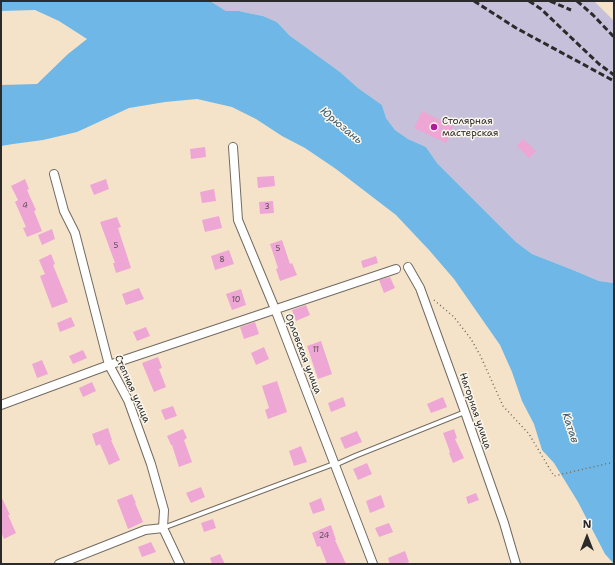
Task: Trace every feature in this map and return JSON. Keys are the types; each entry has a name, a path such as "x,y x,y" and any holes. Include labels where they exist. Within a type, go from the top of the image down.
{"street":[{"name":"Орловская улица","path":"233,147 238,220 275,309 373,564"},
{"name":"Степная улица","path":"54,174 64,211 75,233 109,364 128,400 151,464 164,510 163,528 180,564"},
{"name":"Нагорная улица","path":"408,267 420,288 504,523 516,564"},
{"path":"1,405 109,364 396,269"},
{"path":"59,564 145,530 163,528"}],"lane":[{"path":"163,528 331,465 336,465 465,412"}],"path":[{"path":"432,298 454,317 471,339 480,355 503,406 530,434 554,476 614,462"}],"shaded area":[{"path":"210,1 594,1 614,21 614,283 599,281 532,254 516,242 437,163 426,147 408,139 395,130 386,118 382,105 289,35 277,22 263,16 239,11 226,11"}],"water":[{"path":"1,1 210,1 226,11 239,11 263,16 277,22 289,35 382,105 386,118 395,130 408,139 426,147 437,163 516,242 532,254 599,281 614,283 614,564 605,554 578,502 554,463 542,450 534,424 522,401 512,372 500,345 454,279 396,215 336,169 305,148 282,136 256,119 232,107 197,99 165,102 129,108 77,132 43,140 1,146 1,85 37,84 68,54 87,39 59,21 35,10 1,11"}],"building":[{"name":"Столярная мастерская","path":"422,111 454,127 446,143 414,128"},
{"path":"523,139 536,151 529,158 517,146"},
{"path":"205,147 206,157 191,159 190,149"},
{"path":"274,176 275,186 258,188 257,177"},
{"path":"25,179 29,189 27,190 36,210 34,211 42,231 27,237 23,228 26,227 15,202 18,200 11,186"},
{"path":"106,179 109,189 94,195 90,185"},
{"path":"214,189 216,201 202,203 200,192"},
{"path":"273,201 274,213 260,214 259,202"},
{"path":"219,216 222,228 205,232 202,220"},
{"path":"117,217 121,227 118,228 131,268 116,273 113,263 115,263 100,222"},
{"path":"52,229 55,239 42,245 38,235"},
{"path":"282,240 290,264 292,263 297,275 280,281 276,269 278,268 270,244"},
{"path":"229,250 234,264 215,270 211,256"},
{"path":"51,254 55,264 53,265 68,302 52,308 40,276 45,274 39,260"},
{"path":"376,256 378,263 363,268 361,261"},
{"path":"390,277 395,288 384,293 379,280"},
{"path":"139,288 144,299 126,305 122,294"},
{"path":"241,289 246,305 232,310 226,294"},
{"path":"306,305 310,315 296,321 292,310"},
{"path":"71,317 75,326 60,332 57,323"},
{"path":"255,322 259,334 244,339 240,327"},
{"path":"146,327 150,336 137,341 133,332"},
{"path":"321,341 332,374 318,379 307,346"},
{"path":"264,347 269,359 256,365 251,353"},
{"path":"83,350 87,358 73,364 69,356"},
{"path":"158,357 162,368 159,369 166,387 154,392 142,363"},
{"path":"42,360 48,374 37,378 32,364"},
{"path":"277,381 287,412 268,419 265,410 269,408 262,386"},
{"path":"92,382 96,391 83,397 79,388"},
{"path":"343,397 346,406 331,412 328,403"},
{"path":"443,397 447,407 431,413 427,404"},
{"path":"173,406 177,416 165,420 161,410"},
{"path":"108,428 111,440 120,460 109,465 100,444 96,446 92,434"},
{"path":"183,429 187,438 184,440 192,462 179,467 172,445 167,436"},
{"path":"454,429 457,438 455,439 464,458 453,463 443,433"},
{"path":"357,431 362,442 345,449 340,438"},
{"path":"301,446 307,462 294,466 289,451"},
{"path":"367,463 372,474 358,480 353,469"},
{"path":"201,487 205,497 191,503 186,493"},
{"path":"476,493 479,500 468,504 466,497"},
{"path":"132,494 143,522 128,529 117,500"},
{"path":"381,495 385,507 370,513 366,501"},
{"path":"1,496 10,515 8,515 16,533 4,539 1,532"},
{"path":"321,498 325,510 313,514 309,503"},
{"path":"213,519 216,528 204,532 201,523"},
{"path":"389,523 393,532 379,537 375,528"},
{"path":"331,525 335,540 346,564 327,564 320,546 317,547 312,533"},
{"path":"151,542 156,552 142,557 138,547"},
{"path":"405,551 409,562 404,564 390,564 388,558"},
{"path":"220,554 225,564 212,564 210,558"}],"railway":[{"path":"474,1 516,28 614,81"},
{"path":"529,1 541,9 599,64 614,75"},
{"path":"550,1 571,10"},
{"path":"577,1 614,37"}],"place":[{"name":"Столярная мастерская","path":"434,127"}],"water label":[{"name":"Юрюзань","path":"341,126"},
{"name":"Катав","path":"570,428"}]}
